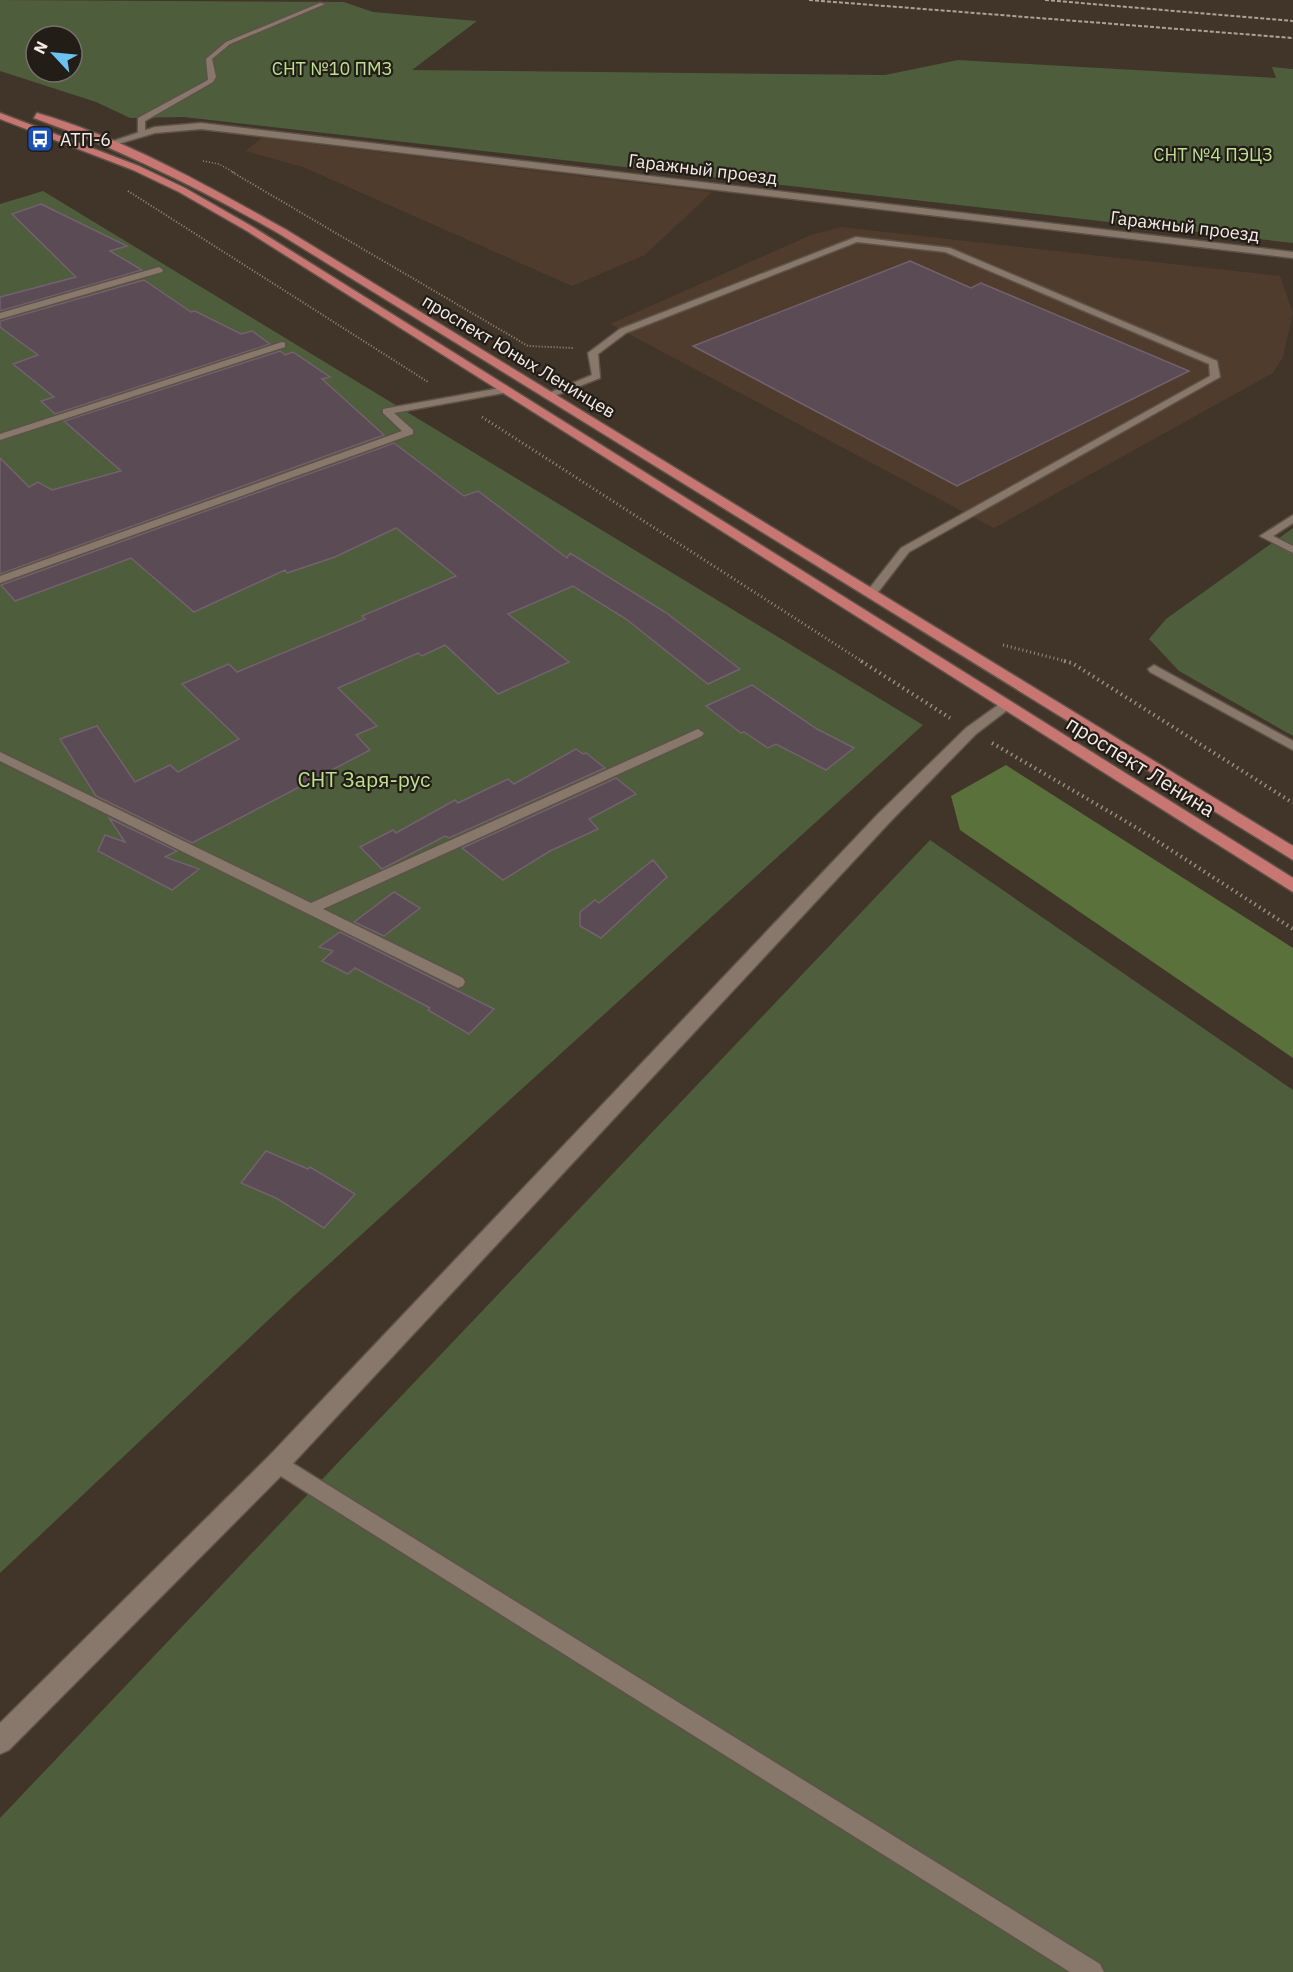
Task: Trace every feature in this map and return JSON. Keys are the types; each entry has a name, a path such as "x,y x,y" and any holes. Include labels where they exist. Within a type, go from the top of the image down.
{"main road":[{"name":"проспект Юных Ленинцев","path":"31,114 111,143 222,196 549,394 1001,674"},
{"name":"проспект Юных Ленинцев","path":"0,116 55,135 183,190 250,229 967,681"},
{"name":"проспект Ленина","path":"1001,674 1293,855"},
{"name":"проспект Ленина","path":"967,681 1293,886"}],"street":[{"name":"Гаражный проезд","path":"111,143 141,131 168,126 201,126 1293,255"},
{"path":"0,1741 278,1463 666,1047 884,818 971,731 1005,705"}],"lane":[{"path":"141,131 141,120 211,81 213,77 209,59 228,43 322,4"},
{"path":"549,394 597,376 593,353 623,331 856,239 947,250 1214,363 1215,377 905,550 871,594"},
{"path":"0,316 159,270"},
{"path":"0,437 282,345"},
{"path":"0,580 409,432 386,411 506,390"},
{"path":"1293,518 1265,536 1293,550"},
{"path":"1154,669 1293,746"},
{"path":"311,909 698,733"},
{"path":"0,756 458,982"},
{"path":"278,1463 1092,1972"}],"path":[{"path":"199,160 219,164 528,346 554,346"},
{"path":"124,189 971,731 1137,828 1293,929"},
{"path":"1000,645 1072,663 1293,802"}],"shaded area":[{"path":"262,138 712,192 645,255 572,286 303,167 245,151"},
{"path":"841,227 1280,276 1293,313 1283,357 1273,373 994,528 610,324 811,235"}],"green space":[{"name":"СНТ №10 ПМЗ","path":"0,0 344,2 373,12 477,21 412,70 885,75 958,60 1276,78 1272,67 1293,69 1293,243 184,117 130,118 96,102 40,84 84,84 84,24 24,24 24,79 0,71"},
{"name":"СНТ Заря-рус","path":"43,191 923,725 296,1294 0,1573 0,204"},
{"path":"1293,528 1293,736 1179,671 1149,639 1166,619"},
{"path":"1006,765 1293,948 1293,1058 960,830 951,796"},
{"path":"930,840 1293,1090 1293,1972 0,1972 0,1818"}],"building":[{"path":"41,204 127,246 110,251 142,270 0,311 0,297 76,277 12,214"},
{"path":"910,261 971,288 981,283 1189,371 957,486 693,346"},
{"path":"144,280 191,312 195,311 241,334 252,331 270,344 55,414 41,401 54,397 13,364 38,355 0,327 0,321"},
{"path":"280,351 285,355 293,352 330,377 322,379 384,435 0,574 0,458 29,487 38,482 52,490 121,471 64,421"},
{"path":"394,443 464,496 478,491 567,558 570,553 665,612 740,669 708,684 626,619 573,586 508,614 569,662 498,694 445,645 422,656 418,653 338,688 377,726 356,735 370,750 192,843 96,796 60,739 97,726 135,782 170,765 178,772 239,739 182,684 229,664 237,672 365,619 362,616 456,576 396,528 335,557 287,573 285,570 194,612 131,558 15,601 1,585"},
{"path":"752,685 817,729 854,748 826,770 776,744 768,748 744,732 741,733 706,706"},
{"path":"576,749 583,754 586,753 605,768 449,838 445,836 382,869 360,847 393,830 396,833 455,800 458,803 508,779 514,784"},
{"path":"616,778 636,794 589,819 598,829 550,851 503,880 462,848"},
{"path":"109,818 177,851 165,857 199,869 172,890 98,851 105,835 125,842"},
{"path":"653,860 667,877 601,938 580,926 580,912 595,900 599,903"},
{"path":"394,892 420,908 384,936 354,922"},
{"path":"340,932 494,1009 469,1034 428,1010 430,1008 355,968 348,974 322,961 333,951 319,947"},
{"path":"266,1151 308,1169 310,1167 355,1194 324,1228 276,1198 241,1183"}],"railway":[{"path":"809,0 1293,38"},
{"path":"1045,0 1293,21"}],"place":[{"name":"АТП-6","path":"40,139"}],"park label":[{"name":"СНТ №4 ПЭЦЗ","path":"1213,154"}]}
